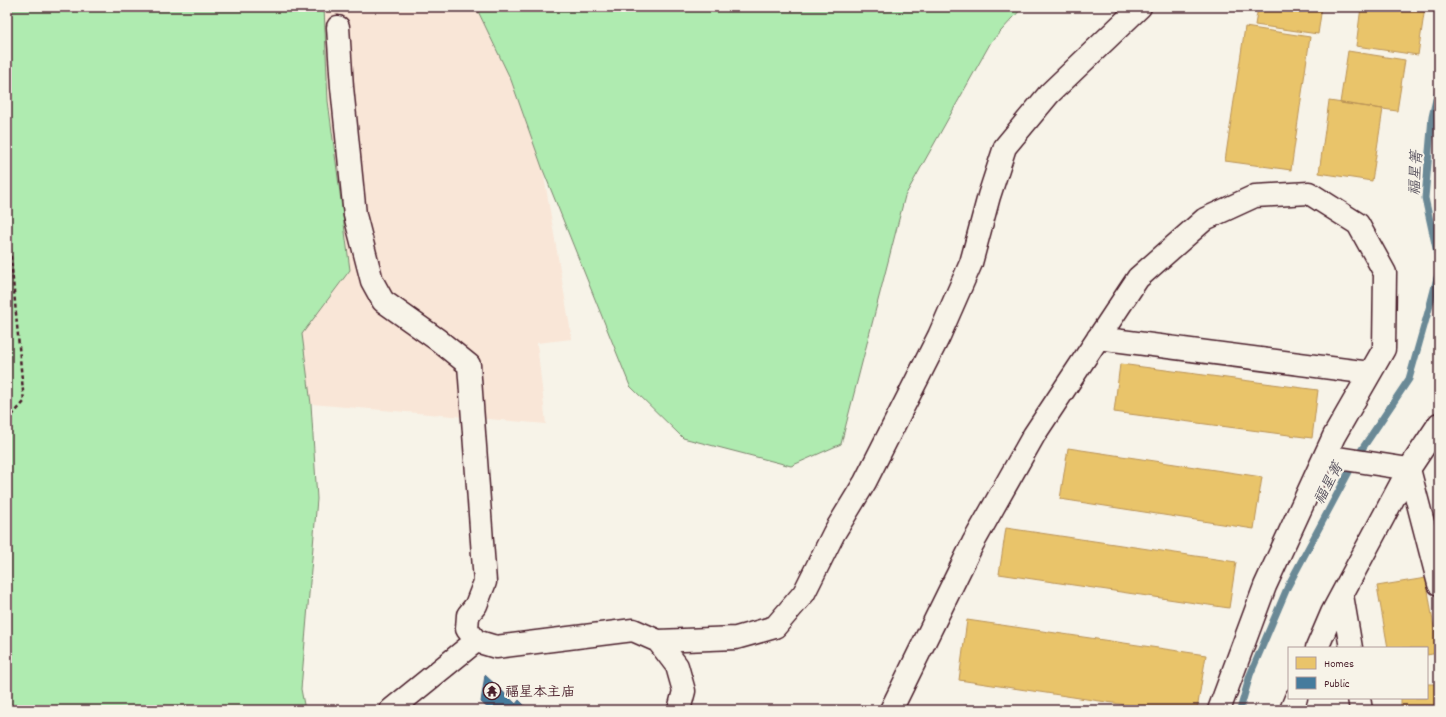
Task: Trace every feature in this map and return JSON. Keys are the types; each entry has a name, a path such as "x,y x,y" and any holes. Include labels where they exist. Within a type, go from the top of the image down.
{"street":[{"path":"338,27 342,87 355,215 372,281 383,300 470,365 484,582 476,605 468,615 468,629 476,641 496,647 633,630 658,641 736,638 775,627 804,593 834,533 865,482 945,321 971,263 989,196 1005,147 1049,94 1140,7"},
{"path":"891,710 973,543 1034,435 1138,278 1205,219 1255,196 1309,193 1358,224 1385,273 1384,349 1334,436 1330,459 1265,586 1219,710"},
{"path":"1098,338 1370,373"},
{"path":"1317,647 1332,613 1409,469 1439,424"},
{"path":"1330,459 1372,463 1409,469"},
{"path":"1409,469 1439,584"},
{"path":"1342,594 1351,647"},
{"path":"391,710 476,641"},
{"path":"658,641 677,666 684,691 679,710"},
{"path":"1291,710 1296,699"},
{"path":"1359,699 1361,710"}],"path":[{"path":"7,214 24,402 7,422"}],"shaded area":[{"path":"324,7 476,7 511,80 543,170 572,339 537,343 546,424 311,404 302,334 350,270 328,101"}],"green space":[{"path":"7,7 324,7 328,101 350,270 302,334 311,404 317,499 301,689 305,710 7,710"},
{"path":"476,7 1023,7 991,42 905,196 841,444 791,466 683,438 630,386 543,170 511,80"}],"building: Homes":[{"path":"1258,7 1322,7 1318,34 1255,25"},
{"path":"1361,7 1425,7 1418,55 1356,46"},
{"path":"1245,27 1310,37 1291,170 1225,161"},
{"path":"1348,51 1405,60 1397,111 1340,103"},
{"path":"1329,101 1383,109 1372,181 1319,173"},
{"path":"1120,364 1318,390 1312,438 1114,412"},
{"path":"1068,448 1262,477 1254,529 1060,499"},
{"path":"1006,528 1236,562 1229,608 999,574"},
{"path":"1426,578 1438,653 1428,655 1428,647 1388,647 1377,586"},
{"path":"967,620 1206,655 1197,710 1160,710 959,680"},
{"path":"1428,684 1439,684 1439,710 1401,710 1401,699 1428,699"}],"building: Public":[{"name":"福星本主庙","path":"485,675 516,704 511,710 490,710 481,702"},
{"path":"519,700 529,710 511,710"}],"waterway":[{"name":"福星箐","path":"1439,86 1432,117 1425,198 1439,262"},
{"name":"福星箐","path":"1240,710 1250,675 1288,586 1358,455 1409,379 1439,270"}],"place":[{"name":"福星本主庙","path":"492,691"}]}
